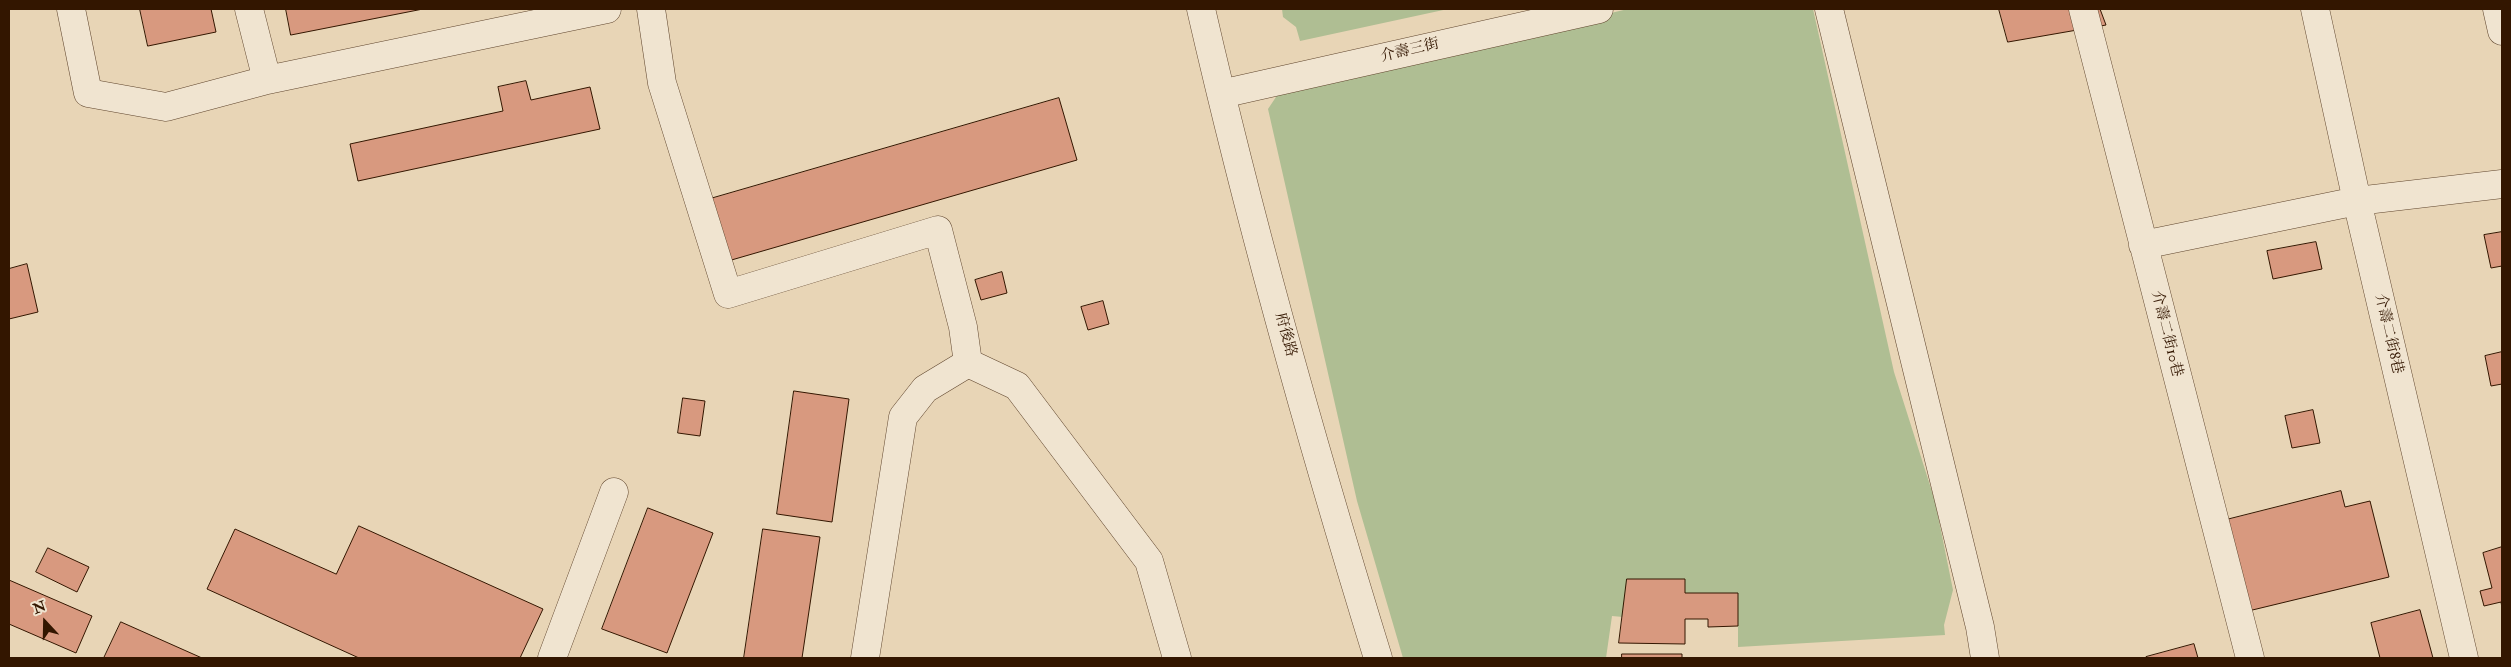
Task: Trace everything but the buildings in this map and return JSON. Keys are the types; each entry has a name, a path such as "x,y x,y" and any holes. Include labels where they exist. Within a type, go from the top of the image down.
{"street":[{"path":"71,9 88,93 166,107 267,80 607,9"},
{"path":"249,9 267,80"},
{"path":"651,9 662,83 728,294 938,230 963,327 968,363"},
{"name":"府後路","path":"1201,9 1220,94 1331,504 1378,658"},
{"name":"介壽三街","path":"1220,94 1599,9"},
{"path":"1829,9 1980,627 1984,658"},
{"name":"介壽二街10巷","path":"2083,9 2250,658"},
{"name":"介壽二街8巷","path":"2315,9 2357,201 2464,658"},
{"path":"2497,9 2502,31"},
{"path":"2143,244 2357,201 2502,184"},
{"path":"865,658 903,417 925,389 968,363"},
{"path":"968,363 1017,386 1150,561 1177,658"},
{"path":"552,658 614,492"}],"green space":[{"path":"1282,9 1448,9 1300,41 1296,27 1283,17"},
{"path":"1628,9 1813,9 1894,372 1935,501 1953,590 1944,625 1945,635 1738,647 1738,593 1685,593 1623,617 1612,616 1606,658 1403,658 1357,501 1268,109 1278,94 1291,87"}]}
